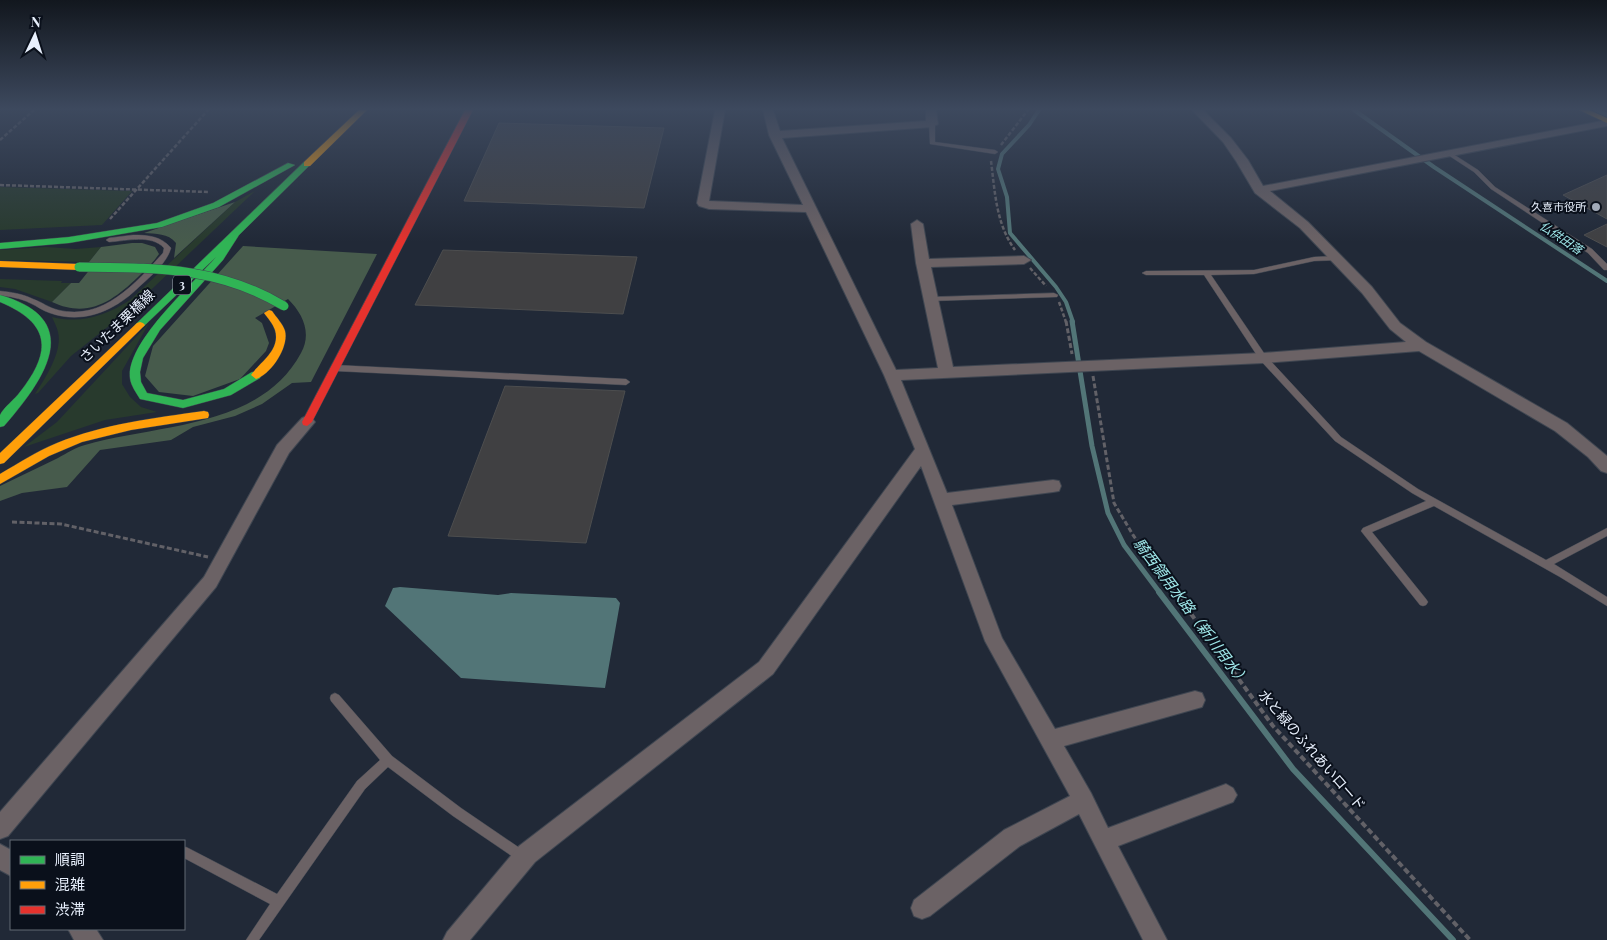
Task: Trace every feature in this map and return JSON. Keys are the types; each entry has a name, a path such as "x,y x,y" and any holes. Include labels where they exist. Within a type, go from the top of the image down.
{"main road":[{"path":"204,247 303,154"},
{"name":"さいたま栗橋線","path":"0,460 317,154"},
{"path":"307,422 446,154"},
{"path":"0,246 69,240 134,231 183,218 239,194 291,165"},
{"path":"0,274 160,279 219,290 249,300 269,314 280,330 280,338 274,357 264,368 248,381 227,392 182,404 144,396 134,383 135,366 142,349 177,304 220,257 236,232"},
{"name":"さいたま栗橋線","path":"168,281 189,261"},
{"path":"0,264 129,268 207,276 233,281 257,290 284,306 293,317"},
{"path":"0,298 27,309 35,315 45,328 47,335 46,353 36,379 7,426"},
{"path":"0,480 25,464 51,451 97,433 212,412"}],"street":[{"path":"712,154 703,203 709,205 812,209"},
{"path":"784,154 891,375 923,450 994,641 1084,800 1103,841 1155,940"},
{"path":"1236,154 1259,190 1304,225 1367,290 1395,326 1422,346 1561,427 1594,453 1607,467"},
{"path":"1259,190 1450,154"},
{"path":"917,224 923,263 947,372"},
{"path":"923,263 1024,260"},
{"path":"891,375 1263,358 1422,346"},
{"path":"0,828 204,589 224,560 283,449 307,422"},
{"path":"455,940 523,857 766,668 923,450"},
{"path":"942,500 1053,486"},
{"path":"1050,740 1194,700"},
{"path":"1103,841 1226,795"},
{"path":"922,908 1012,838 1084,800"},
{"path":"0,855 10,864"},
{"path":"80,930 91,940"}],"lane":[{"path":"1450,154 1476,171 1492,188 1590,252 1607,268"},
{"path":"0,293 30,300 57,313 83,314 96,312 109,307 135,289 166,254 168,248 161,240 147,238 69,240"},
{"path":"1146,273 1207,274 1254,272 1314,260 1336,258"},
{"path":"1207,274 1263,358 1338,439 1415,491 1546,564 1607,602"},
{"path":"931,299 1054,295"},
{"path":"335,368 626,382"},
{"path":"1423,602 1366,531 1434,502"},
{"path":"1546,564 1607,532"},
{"path":"335,698 388,760 457,812 523,857"},
{"path":"252,940 361,785 388,760"},
{"path":"186,853 279,902"}],"path":[{"path":"107,222 169,154"},
{"path":"994,154 991,157 1001,224 1008,242 1054,295 1065,315 1074,367"},
{"path":"0,185 210,192"},
{"name":"水と緑のふれあいロード","path":"1092,366 1114,503 1133,535 1273,726 1470,940"},
{"path":"12,522 61,524 224,560"}],"shaded area":[{"path":"0,187 132,191 102,225 0,230"},
{"path":"255,191 134,306 71,356 35,394 44,381 58,348 58,332 52,317 73,320 83,319 102,314 130,300 235,202"},
{"path":"235,202 174,258 176,243 173,240 162,235 144,233"},
{"path":"142,243 155,247 159,254 129,286 109,300 88,308 65,307 52,302 71,283 79,283 95,263 89,262 101,247"},
{"path":"243,246 377,254 311,382 292,383 262,404 235,416 193,427 171,440 100,450 67,487 22,493 0,501 0,486 78,447 113,438 205,420 234,410 260,396 283,378 301,353 306,338 302,317 288,299 255,318 262,323 269,343 266,351 240,379 193,396 159,392 145,376 153,346"},
{"path":"46,247 76,249 101,247 89,262 0,260 0,250"},
{"path":"0,279 71,283 52,302 15,289 0,287"},
{"path":"149,323 122,371 122,384 130,397 141,407 157,412 105,420 24,447 57,422"},
{"path":"393,588 498,595 511,593 616,598 620,603 605,688 461,678 385,606"}],"building":[{"path":"485,154 658,154 644,208 464,201"},
{"name":"久喜市役所","path":"1607,175 1607,219 1563,195"},
{"name":"久喜市役所","path":"1607,224 1607,247 1584,235"},
{"path":"443,250 637,257 623,314 415,305"},
{"path":"505,386 625,391 586,543 448,536"}],"waterway":[{"name":"騎西領用水路（新川用水）","path":"1002,154 998,169 1007,197 1010,233 1056,287 1066,302 1073,322"},
{"name":"仏供田落","path":"1416,154 1607,281"},
{"name":"騎西領用水路（新川用水）","path":"1072,321 1092,446 1108,513 1124,545 1160,593"},
{"name":"騎西領用水路（新川用水）","path":"1159,592 1293,769 1453,940"}],"traffic: fast":[{"path":"140,325 307,164"},
{"path":"0,246 69,240 159,225 216,205 291,165"},
{"path":"236,232 220,258 170,312 146,344 138,358 135,379 144,396 183,404 227,392 256,375"},
{"path":"79,267 158,269 212,275 237,282 261,292 284,306"},
{"path":"0,298 26,311 39,322 46,334 47,348 43,362 28,390 0,423"}],"traffic: slow":[{"path":"307,164 318,154"},
{"path":"0,264 79,267"},
{"path":"256,375 270,361 280,343 280,330 269,313"},
{"path":"0,460 140,325"},
{"path":"0,480 45,453 96,434 131,426 204,415"}],"traffic: jam":[{"path":"307,422 446,154"}],"place":[{"name":"久喜市役所","path":"1596,207"}]}
